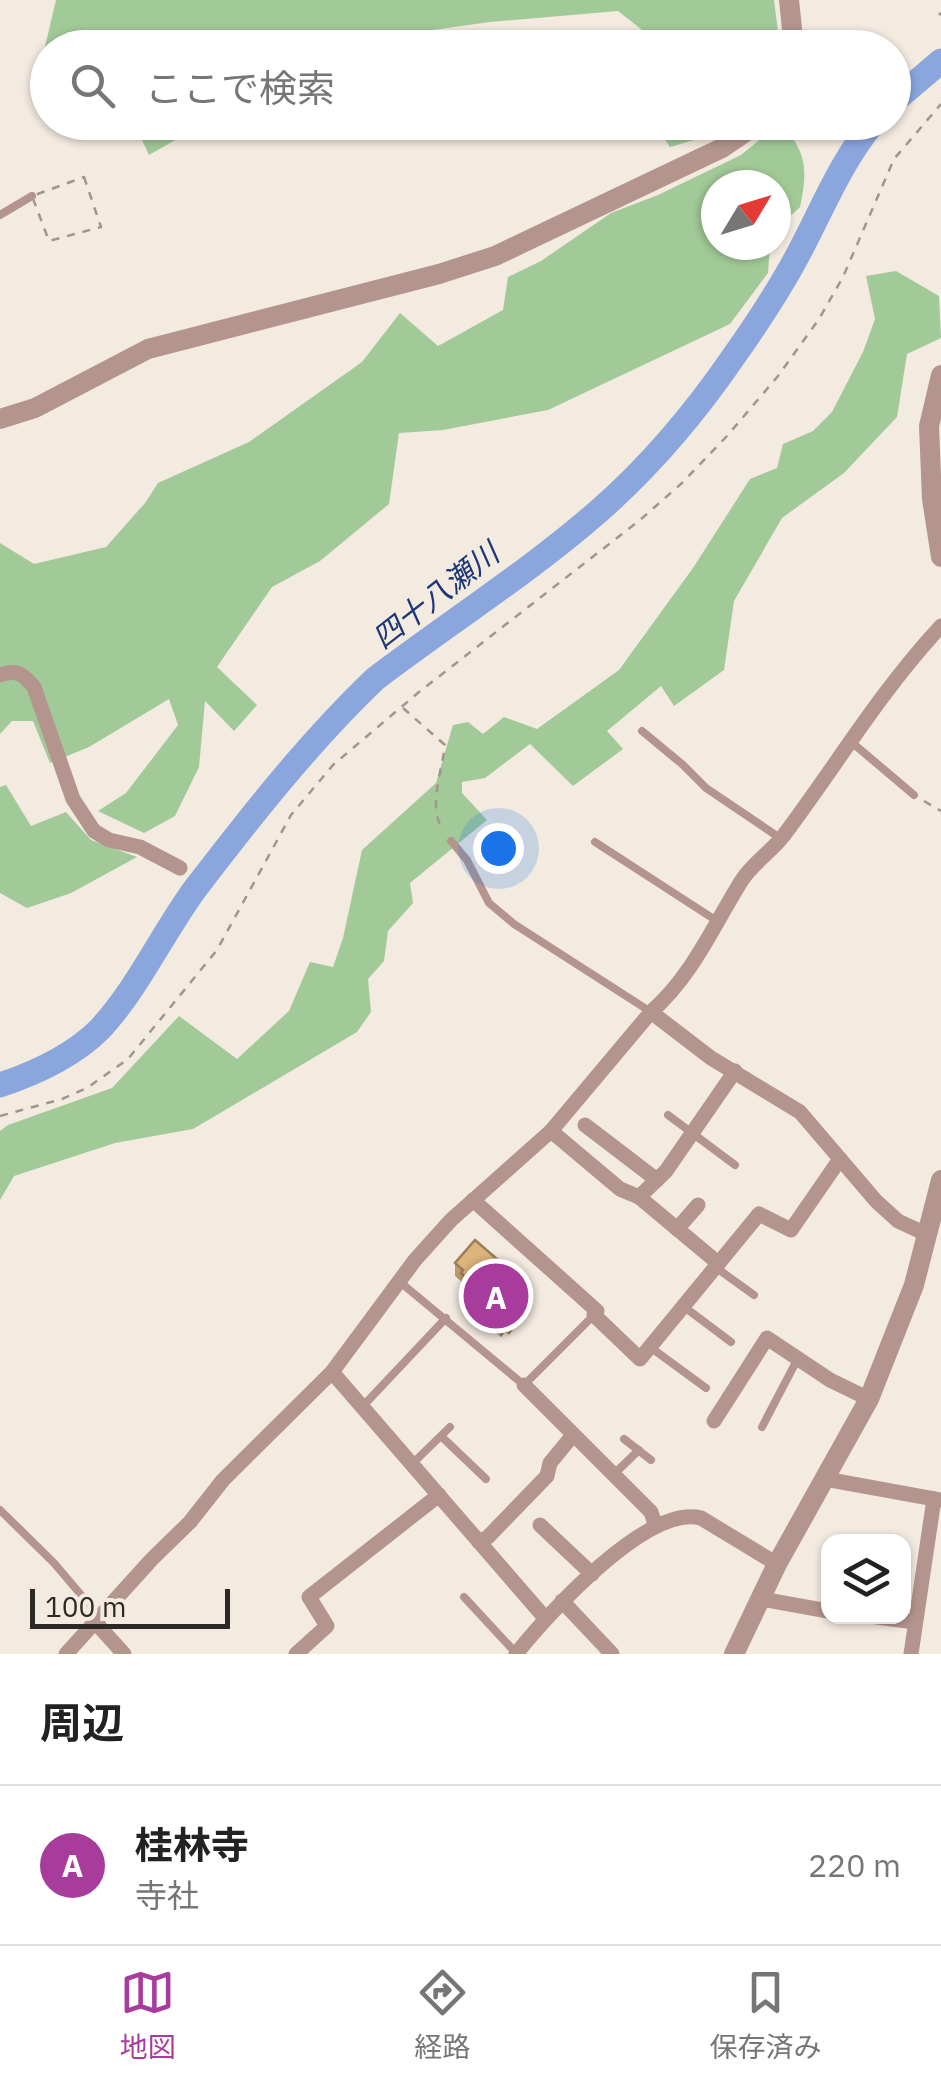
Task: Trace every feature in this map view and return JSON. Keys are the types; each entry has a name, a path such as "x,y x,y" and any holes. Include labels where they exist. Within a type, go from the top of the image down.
{"street":[{"path":"789,0 792,30"},
{"path":"0,419 35,408 148,349 440,274 495,256 734,140"},
{"path":"941,375 929,426 932,499 941,557"},
{"path":"66,1654 190,1522 223,1480 332,1372 415,1260 473,1200 551,1131 676,985 719,922 744,876 782,838 897,673 941,626"},
{"path":"0,675 13,670 24,675 34,688 74,799 94,831 109,840 140,847 180,868"},
{"path":"650,1012 711,1058 800,1112 862,1187 898,1221 926,1234"},
{"path":"639,1197 693,1135 735,1071"},
{"path":"585,1125 657,1180"},
{"path":"551,1131 718,1263"},
{"path":"473,1200 597,1311 594,1315 640,1359 759,1214 791,1230 840,1159"},
{"path":"734,1654 777,1564 869,1399 914,1284 941,1180"},
{"path":"677,1229 698,1204"},
{"path":"714,1421 767,1338 830,1380 869,1399"},
{"path":"332,1372 545,1618"},
{"path":"524,1385 651,1512 656,1524"},
{"path":"479,1542 547,1476 550,1464 573,1436"},
{"path":"825,1480 938,1500 911,1654"},
{"path":"296,1654 328,1626 303,1602 439,1495"},
{"path":"516,1654 562,1601 656,1524 688,1514 777,1564"},
{"path":"551,1530 592,1574"},
{"path":"762,1599 821,1610"},
{"path":"562,1601 612,1654"},
{"path":"98,1620 124,1654"},
{"path":"911,1621 915,1622"}],"lane":[{"path":"0,216 32,196"},
{"path":"642,732 706,788 782,838"},
{"path":"849,740 914,796"},
{"path":"451,841 468,860 489,902 514,924 650,1012"},
{"path":"595,842 719,922"},
{"path":"668,1115 735,1165"},
{"path":"718,1263 722,1272 754,1295"},
{"path":"400,1282 524,1385 594,1315"},
{"path":"683,1306 731,1342"},
{"path":"362,1406 446,1318"},
{"path":"650,1347 706,1388"},
{"path":"762,1427 798,1358"},
{"path":"412,1464 450,1428"},
{"path":"442,1437 486,1478"},
{"path":"624,1439 651,1460"},
{"path":"613,1476 638,1450"},
{"path":"0,1510 54,1562 98,1620"},
{"path":"464,1597 516,1654"}],"path":[{"path":"911,139 941,104"},
{"path":"0,1116 87,1088 128,1059 217,950 276,839 309,790 333,765 402,706 640,520 728,436 778,376 818,319 843,277 894,159 910,140"},
{"path":"84,177 101,227 48,241 32,196 84,177"},
{"path":"402,706 445,745 434,811 436,822 451,841"},
{"path":"914,796 941,811"}],"green space":[{"path":"56,0 774,0 778,30 642,30 618,11 432,30 49,30"},
{"path":"142,140 175,140 149,155"},
{"path":"665,140 694,140 670,147"},
{"path":"759,140 794,140 803,162 800,207 791,216 791,170 710,170 741,155"},
{"path":"701,174 701,260 769,260 768,273 730,324 548,410 443,430 399,433 389,504 320,561 272,587 217,667 257,705 234,731 205,701 199,767 175,816 144,833 98,811 126,793 178,725 169,699 89,747 50,763 33,721 12,721 0,734 0,543 34,564 106,547 158,483 249,442 362,362 400,313 438,346 503,310 508,277 541,261 611,213"},
{"path":"896,271 939,296 941,338 907,354 897,417 844,473 782,518 734,601 724,670 674,706 661,686 607,731 623,749 573,786 530,744 485,778 462,782 462,793 487,820 410,883 413,903 388,931 384,961 368,979 371,1012 357,1032 193,1129 115,1143 14,1176 0,1200 0,1131 8,1125 112,1088 179,1016 237,1059 289,1011 310,962 333,967 362,850 436,783 453,725 468,722 483,734 504,717 537,729 619,670 693,568 750,479 777,468 783,444 813,431 832,412 875,319 866,276"},
{"path":"6,785 31,826 66,812 91,840 137,857 71,893 27,908 0,893 0,787"}],"building":[{"path":"475,1240 504,1265 495,1275 522,1303 509,1322 505,1319 501,1324 476,1302 484,1293 455,1263"}],"waterway":[{"name":"四十八瀬川","path":"911,87 941,61"},
{"name":"四十八瀬川","path":"0,1085 53,1063 100,1029 237,834 304,754 375,679 573,533 655,457 704,398 761,316 860,140"}],"place":[{"name":"桂林寺","path":"496,1296"}]}
